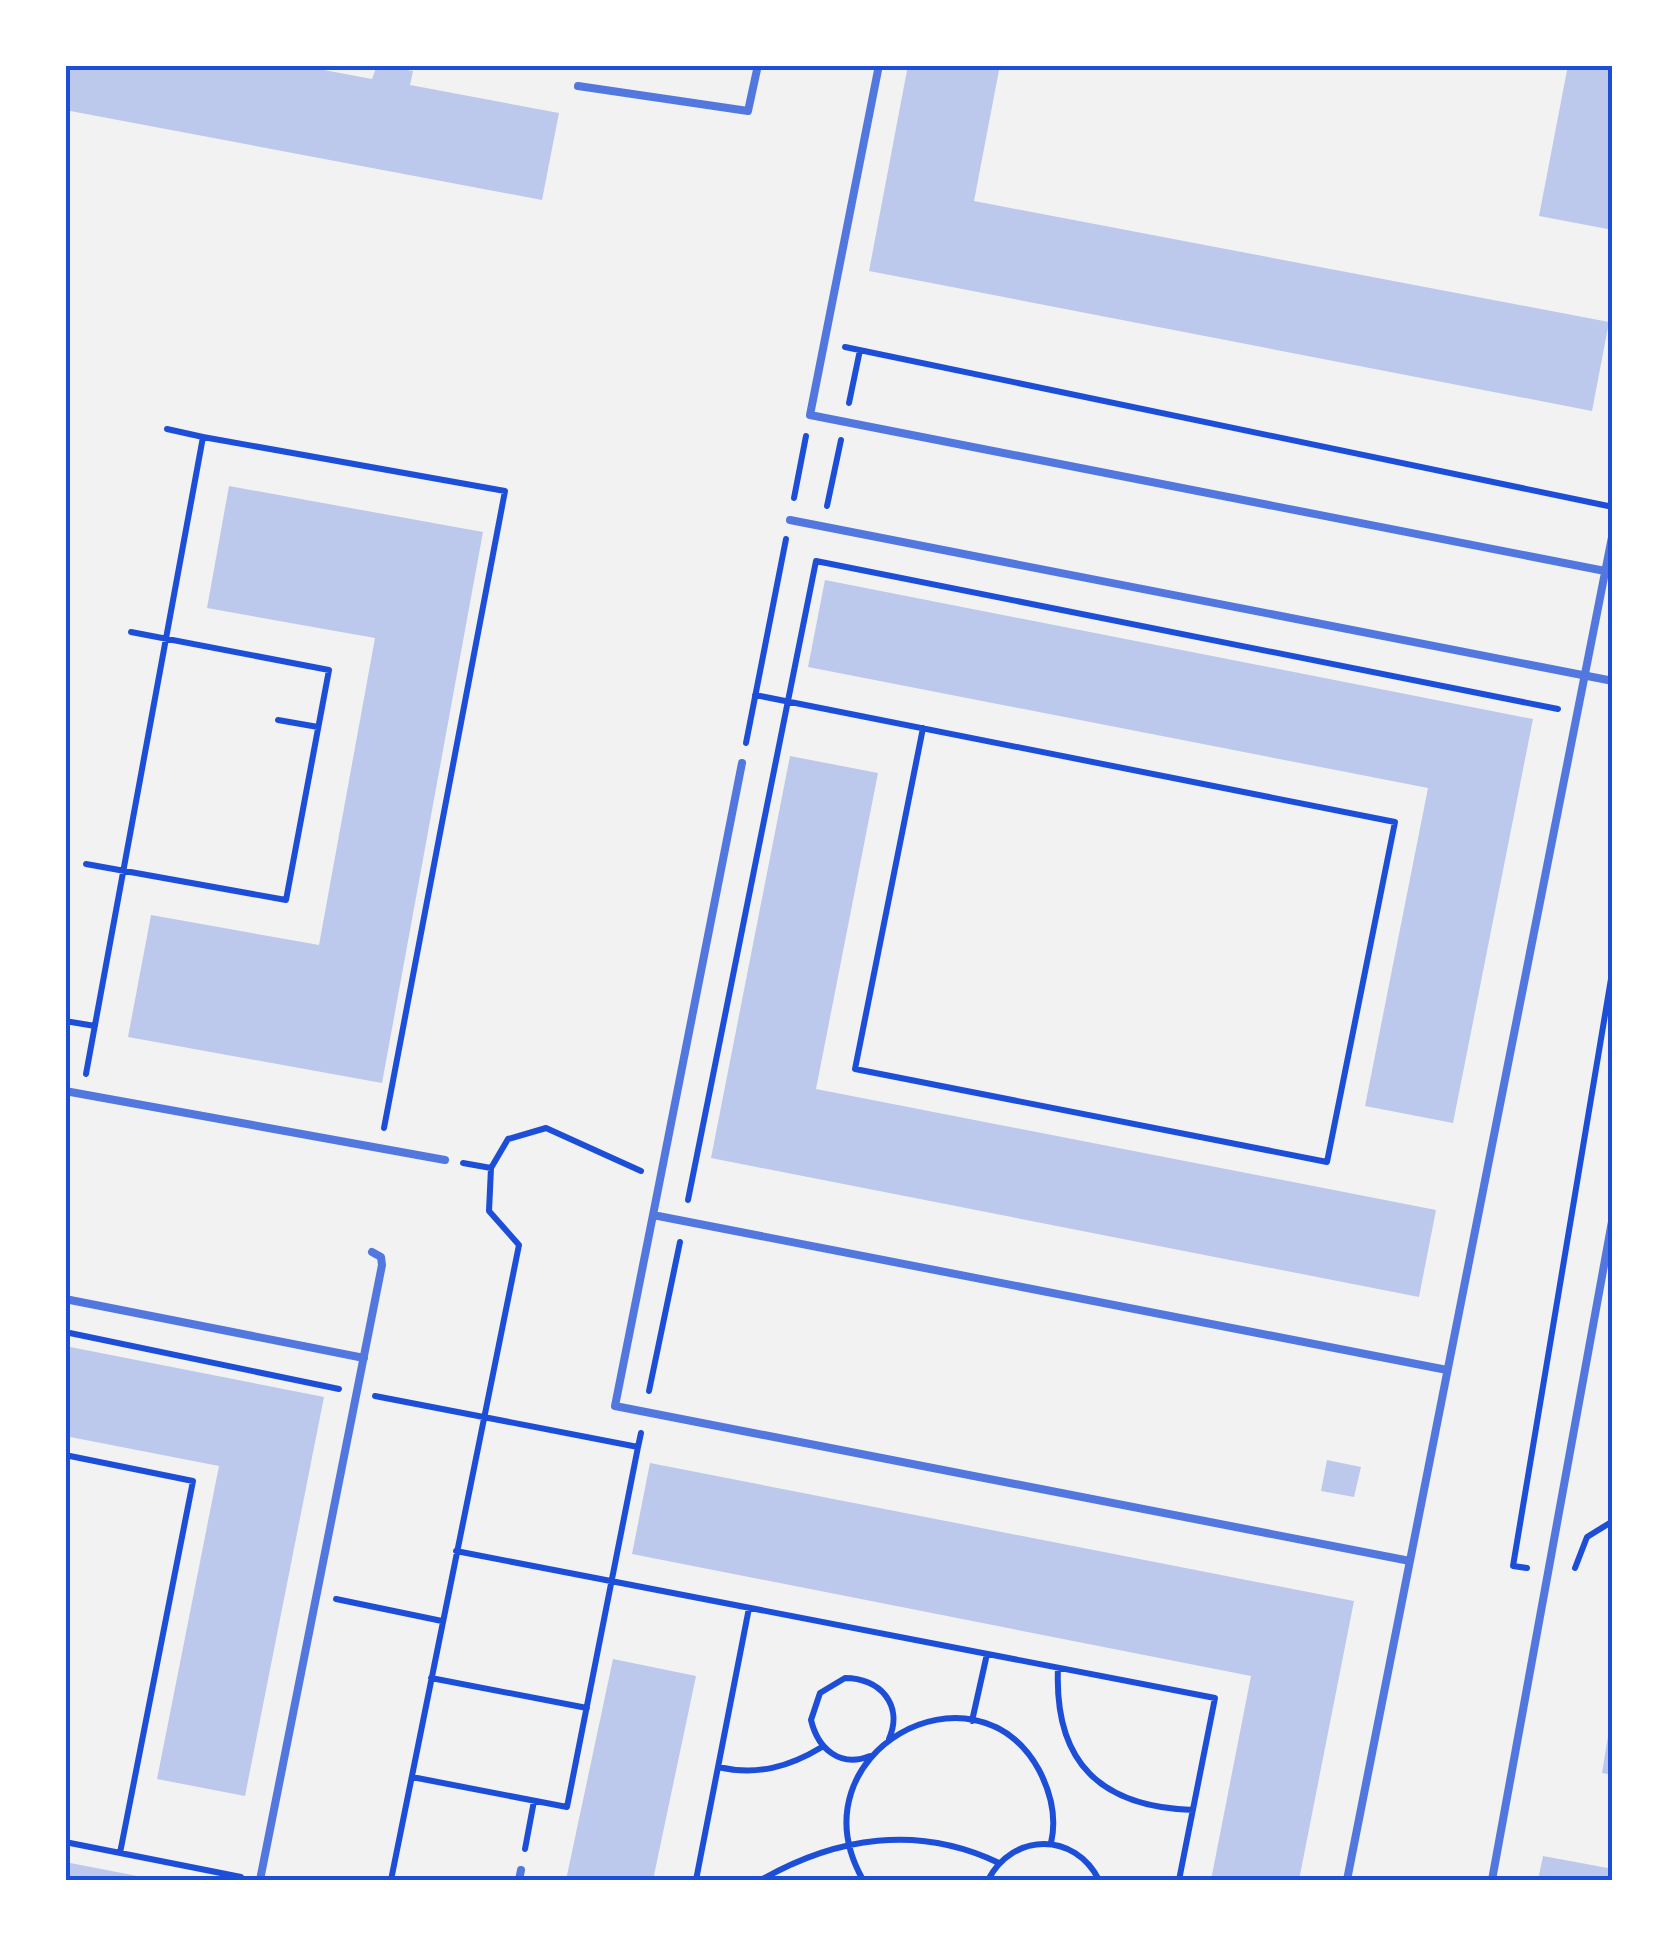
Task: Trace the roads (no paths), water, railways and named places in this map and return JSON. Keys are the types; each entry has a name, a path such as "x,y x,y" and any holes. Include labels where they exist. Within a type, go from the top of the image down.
{"lane":[{"path":"578,86 748,111 758,65"},
{"path":"880,65 810,415 1605,571"},
{"path":"790,520 1613,681"},
{"path":"1347,1880 1613,532"},
{"path":"742,763 615,1406 1410,1562"},
{"path":"65,1091 445,1160"},
{"path":"653,1216 1447,1370"},
{"path":"1492,1880 1613,1216"},
{"path":"259,1880 382,1265 381,1257 372,1252"},
{"path":"65,1299 364,1358"}]}
